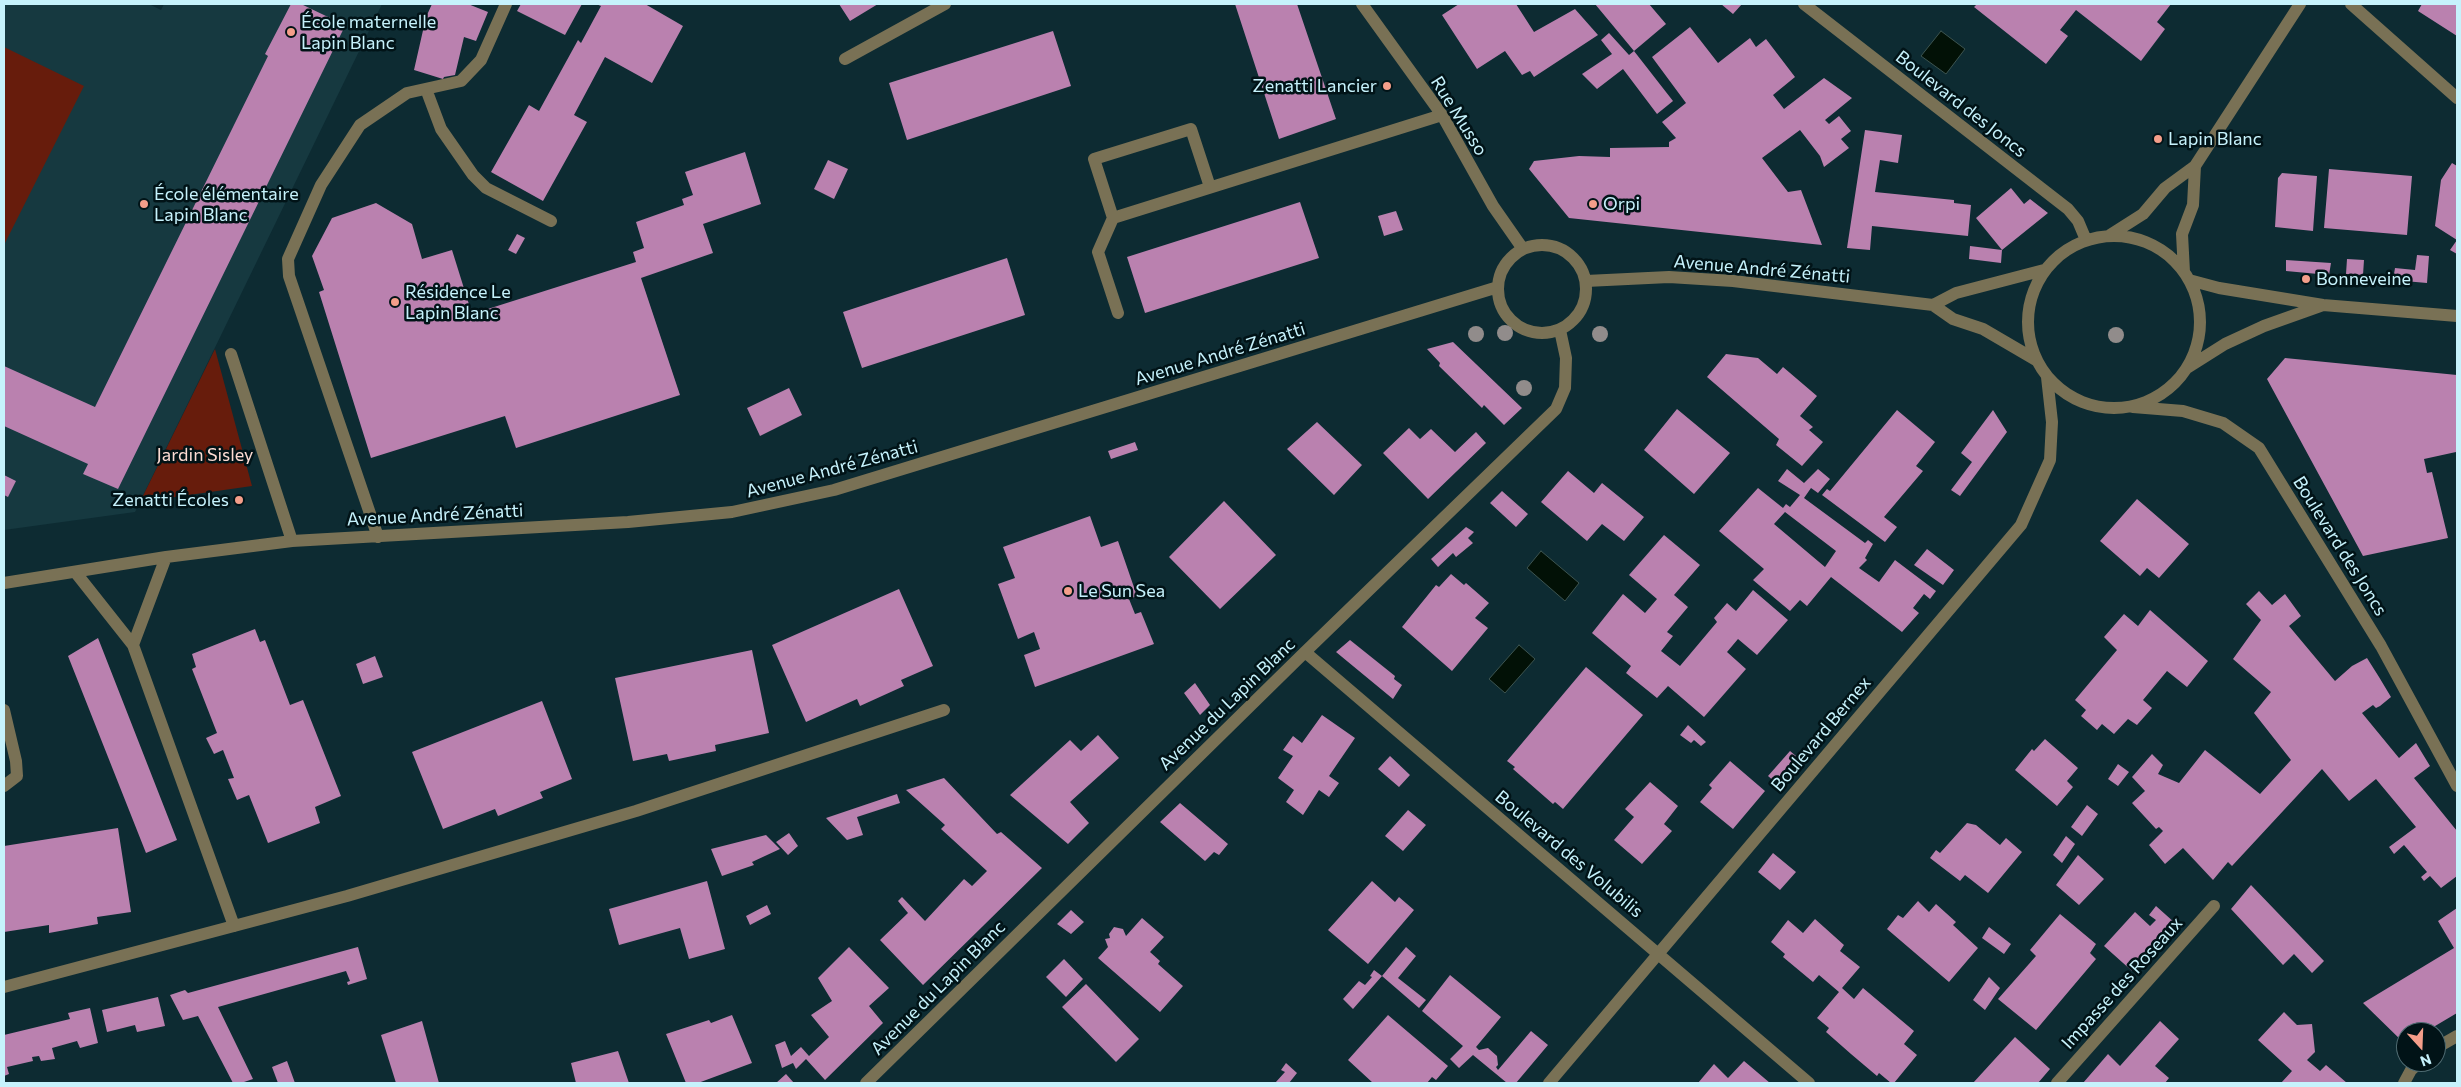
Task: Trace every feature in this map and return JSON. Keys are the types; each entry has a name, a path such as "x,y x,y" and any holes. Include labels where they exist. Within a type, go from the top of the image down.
{"street":[{"path":"378,537 289,276 288,258 321,185 360,125 407,94 462,81 481,60 506,4"},
{"path":"845,59 945,4"},
{"name":"Rue Musso","path":"1362,4 1442,116 1493,206 1523,249"},
{"name":"Boulevard des Joncs","path":"1804,4 2068,209 2078,221 2086,240"},
{"path":"2110,235 2143,214 2165,188 2195,166 2300,4"},
{"path":"2351,4 2457,98"},
{"path":"426,89 441,129 473,175 486,188 551,221"},
{"path":"1113,218 1442,116"},
{"path":"1118,313 1098,252 1113,218 1094,159 1191,129 1210,188"},
{"path":"2187,368 2196,347 2200,324 2198,301 2187,276 2182,234 2193,205 2195,166"},
{"path":"2323,305 2264,326 2232,340 2187,368 2165,390 2151,399 2128,407 2099,407 2070,397 2047,377 2036,360 2028,330 2030,298 2044,270 2063,252 2086,240 2110,235 2138,239 2164,251 2187,276 2219,288 2323,305 2457,316"},
{"path":"1536,245 1550,245 1563,249 1574,257 1582,268 1586,281 1586,296 1581,310 1572,322 1560,330 1545,333 1530,332 1517,326 1506,315 1500,302 1498,287 1501,272 1510,258 1523,249 1536,245"},
{"path":"2036,360 1983,329 1953,319 1933,304 1956,293 2044,270"},
{"name":"Avenue André Zénatti","path":"1586,281 1669,277 1733,280 1933,304"},
{"name":"Avenue André Zénatti","path":"4,582 76,573 166,557 292,542 628,522 732,512 834,490 1498,287"},
{"name":"Avenue du Lapin Blanc","path":"866,1083 1305,652 1556,409 1565,388 1566,358 1560,330"},
{"path":"231,354 292,542"},
{"name":"Boulevard Bernex","path":"1549,1083 2021,525 2050,460 2052,422 2047,377"},
{"name":"Boulevard des Joncs","path":"2128,407 2183,411 2222,423 2259,448 2381,646 2457,786"},
{"path":"134,645 166,557"},
{"path":"76,573 134,645 234,926"},
{"name":"Boulevard des Volubilis","path":"1305,652 1809,1083"},
{"path":"4,710 16,760 17,776 4,786"},
{"path":"4,987 347,896 636,811 944,710"},
{"name":"Impasse des Roseaux","path":"2057,1083 2214,906"},
{"path":"2446,1042 2457,1036"}],"shaded area":[{"name":"École élémentaire Lapin Blanc","path":"4,4 149,4 161,10 164,4 382,4 135,512 4,530"},
{"path":"1941,31 1965,49 1946,74 1921,56"},
{"path":"1541,551 1579,583 1565,601 1527,568"},
{"path":"1519,645 1535,659 1505,693 1489,679"}],"green space":[{"path":"4,47 84,86 4,245"},
{"name":"Jardin Sisley","path":"215,349 252,486 140,502"}],"building":[{"path":"291,4 301,4 335,20 332,24 343,30 118,489 83,474 88,464 4,426 4,366 95,407 268,56 265,54"},
{"path":"432,4 468,4 488,12 476,41 464,37 455,75 444,77 443,79 414,70 424,26 422,26"},
{"path":"521,4 582,4 565,35 517,11"},
{"path":"596,4 645,4 683,26 652,83 605,57 574,115 587,122 543,201 491,172 529,105 539,111 578,40 581,43 601,6"},
{"path":"839,4 878,4 850,21"},
{"path":"1235,4 1297,4 1336,119 1279,139"},
{"path":"1459,4 1516,4 1534,32 1575,9 1598,35 1534,77 1530,71 1522,75 1505,51 1477,69 1442,15"},
{"path":"1595,4 1649,4 1666,24 1634,51"},
{"path":"1721,4 1742,4 1733,14"},
{"path":"1977,4 2171,4 2157,22 2165,29 2141,61 2076,10 2060,30 2068,36 2046,64 1974,7"},
{"path":"2422,4 2457,4 2457,36 2418,11"},
{"path":"1690,27 1718,63 1750,38 1756,47 1766,39 1795,77 1773,95 1784,109 1824,78 1852,98 1825,120 1829,124 1839,116 1851,131 1841,139 1849,148 1824,167 1820,156 1800,130 1762,158 1788,192 1801,190 1822,245 1569,218 1529,169 1534,161 1579,156 1610,157 1610,148 1669,147 1669,142 1676,138 1662,122 1686,103 1652,57"},
{"path":"1053,31 1071,86 907,140 889,83"},
{"path":"1609,33 1629,55 1634,51 1673,101 1657,114 1623,69 1597,89 1582,74 1612,54 1601,40"},
{"path":"1865,130 1902,135 1898,163 1880,160 1875,192 1954,200 1954,203 1971,205 1968,236 1872,226 1870,250 1847,248"},
{"name":"Résidence Le Lapin Blanc","path":"745,152 761,204 703,224 713,253 641,278 680,395 516,448 505,416 371,458 319,292 324,290 312,256 332,218 376,203 412,224 422,259 452,250 472,314 636,262 633,252 644,248 636,222 684,205 682,199 693,195 685,172"},
{"path":"828,160 848,169 834,199 814,189"},
{"path":"2452,163 2457,166 2457,240 2435,226 2441,180"},
{"path":"2329,169 2412,176 2407,235 2324,228"},
{"path":"2282,173 2317,176 2313,231 2275,227 2278,178"},
{"path":"2011,188 2024,204 2030,199 2048,213 2002,250 1976,218"},
{"path":"1300,202 1319,258 1145,313 1127,257"},
{"path":"1396,211 1403,230 1384,236 1378,216"},
{"path":"517,234 525,238 516,254 508,250"},
{"path":"2457,240 2457,254 2450,250"},
{"path":"1970,246 2002,250 2001,263 1969,259"},
{"path":"2417,255 2429,256 2427,283 2393,280 2395,268 2415,270"},
{"path":"1007,258 1025,315 862,368 843,312"},
{"path":"2347,259 2364,260 2363,275 2346,274"},
{"path":"2286,260 2331,263 2329,275 2286,271"},
{"path":"1453,342 1522,408 1504,425 1484,405 1482,408 1439,366 1440,363 1427,349"},
{"path":"1726,354 1758,358 1777,374 1783,367 1817,396 1800,416 1813,427 1809,430 1823,442 1802,466 1776,445 1779,439 1707,377"},
{"path":"2285,358 2457,375 2457,456 2456,452 2424,459 2427,473 2432,472 2448,538 2363,556 2267,379"},
{"path":"789,388 802,415 760,436 747,408"},
{"path":"1677,409 1730,453 1694,494 1644,450"},
{"path":"1897,410 1935,442 1916,466 1923,471 1884,517 1897,527 1885,542 1822,495 1827,489 1830,491"},
{"path":"1993,410 2007,432 1960,496 1951,490 1972,462 1961,453"},
{"path":"1317,422 1362,465 1334,495 1287,449"},
{"path":"1409,428 1420,439 1431,429 1455,452 1476,432 1486,443 1428,499 1383,453"},
{"path":"1135,442 1138,450 1111,459 1108,451"},
{"path":"1787,469 1804,483 1818,469 1830,479 1818,493 1811,488 1804,498 1865,543 1868,540 1873,544 1865,558 1867,560 1859,568 1879,582 1895,560 1936,591 1930,599 1924,594 1913,608 1919,613 1902,632 1831,577 1807,606 1800,600 1790,611 1753,580 1764,569 1719,531 1758,488 1783,508 1786,504 1790,507 1800,495 1778,481","holes":["1785,512 1836,551 1825,567 1774,524"]},
{"path":"1568,471 1594,493 1602,483 1644,517 1624,541 1602,524 1587,541 1541,502"},
{"path":"4,475 16,481 8,497 4,495"},
{"path":"1502,491 1528,514 1516,527 1490,503"},
{"path":"2137,499 2189,544 2159,578 2147,568 2140,576 2100,541"},
{"path":"1224,501 1276,555 1220,609 1169,557"},
{"name":"Le Sun Sea","path":"1090,516 1101,547 1118,541 1137,596 1129,599 1135,614 1141,612 1154,644 1035,687 1024,655 1040,649 1034,632 1018,639 998,584 1015,578 1003,547"},
{"path":"1466,527 1474,532 1468,538 1473,543 1456,557 1453,553 1438,567 1431,559"},
{"path":"1664,535 1700,565 1674,595 1688,607 1667,632 1673,636 1661,651 1680,666 1717,622 1714,618 1727,603 1736,611 1753,590 1788,620 1757,655 1738,639 1727,652 1746,669 1704,717 1668,686 1657,698 1626,673 1631,666 1592,633 1623,594 1645,613 1657,599 1629,575"},
{"path":"1927,549 1954,570 1943,585 1914,565"},
{"path":"1451,574 1464,585 1466,583 1489,603 1475,618 1488,628 1452,671 1402,627 1436,585 1439,587"},
{"path":"899,589 933,666 901,680 904,686 860,706 857,699 806,722 772,645"},
{"path":"2259,591 2272,605 2285,594 2301,616 2289,626 2335,681 2352,666 2367,658 2379,677 2391,697 2380,706 2376,708 2373,705 2362,713 2399,758 2416,743 2430,766 2414,778 2457,831 2457,876 2441,888 2430,876 2424,881 2421,877 2427,872 2404,845 2394,854 2389,847 2416,827 2376,779 2349,801 2322,769 2232,866 2228,862 2213,880 2183,848 2165,864 2149,845 2163,831 2159,827 2156,829 2132,803 2145,791 2132,777 2152,754 2163,765 2158,774 2179,783 2205,750 2260,794 2291,760 2254,713 2271,692 2233,659 2261,620 2246,604"},
{"path":"2150,610 2208,661 2187,687 2167,671 2143,700 2152,708 2137,725 2128,719 2114,734 2102,724 2097,730 2081,716 2086,710 2075,700 2117,650 2104,637 2124,614 2138,626"},
{"path":"255,629 260,642 265,640 290,705 303,700 341,796 315,807 320,823 268,843 249,795 237,800 228,779 234,778 223,750 214,754 206,738 217,733 192,669 196,667 192,654"},
{"path":"98,638 177,840 146,853 68,656"},
{"path":"1350,640 1395,676 1394,679 1402,685 1393,699 1336,652"},
{"path":"752,650 769,733 715,745 716,751 669,761 667,754 633,761 615,678"},
{"path":"375,656 383,677 363,684 356,664"},
{"path":"1586,667 1643,715 1563,809 1555,802 1553,804 1513,769 1515,767 1507,761"},
{"path":"1195,683 1210,705 1200,715 1184,693"},
{"path":"542,701 572,779 540,792 543,798 498,816 495,809 443,829 412,752"},
{"path":"1322,715 1355,738 1329,776 1339,783 1329,797 1319,790 1303,815 1286,802 1294,790 1278,778 1293,756 1283,750 1293,736 1302,743"},
{"path":"1688,725 1706,742 1701,746 1694,740 1691,743 1680,735"},
{"path":"1098,735 1119,758 1070,802 1089,823 1068,844 1010,795 1070,740 1081,751"},
{"path":"2045,739 2078,768 2067,781 2073,787 2057,806 2015,770 2032,749 2034,751"},
{"path":"1790,751 1796,756 1775,782 1768,776"},
{"path":"1390,756 1410,775 1399,787 1378,769"},
{"path":"1730,761 1765,791 1733,829 1700,802 1712,788 1709,785"},
{"path":"2118,764 2129,772 2118,786 2108,779"},
{"path":"944,778 997,834 1001,832 1042,868 923,985 880,940 908,913 898,901 902,897 925,921 964,879 972,886 987,871 941,829 945,825 906,790"},
{"path":"1650,782 1678,806 1664,824 1672,831 1642,864 1614,840 1634,817 1625,809"},
{"path":"897,794 900,803 857,817 863,835 847,840 826,818"},
{"path":"1180,803 1228,844 1219,855 1214,852 1205,861 1160,822"},
{"path":"2087,805 2098,814 2082,836 2071,827"},
{"path":"1408,810 1426,825 1403,851 1385,836"},
{"path":"1967,823 1976,825 2000,845 2006,838 2022,852 1988,893 1965,875 1960,881 1930,858 1936,850 1940,853"},
{"path":"118,828 131,912 97,917 98,924 49,933 49,925 4,932 4,846"},
{"path":"789,833 798,846 788,855 776,842"},
{"path":"766,835 780,849 752,862 754,865 722,876 711,849"},
{"path":"2066,836 2075,844 2062,863 2053,855"},
{"path":"1773,853 1796,872 1780,890 1758,872"},
{"path":"2078,855 2104,879 2079,905 2056,885"},
{"path":"707,881 725,949 689,959 680,928 619,945 609,909"},
{"path":"1372,881 1395,902 1399,897 1414,910 1368,964 1328,930"},
{"path":"2251,885 2324,961 2312,973 2294,954 2283,965 2231,909"},
{"path":"1918,901 1929,912 1936,904 1956,922 1953,925 1978,948 1949,982 1887,929 1898,915 1903,918"},
{"path":"767,905 771,914 750,925 746,916"},
{"path":"2156,906 2175,923 2132,971 2104,946 2135,912 2150,926 2156,920 2149,915"},
{"path":"2457,908 2457,1013 2442,1022 2396,1022 2396,1035 2363,1003 2454,948 2438,921"},
{"path":"1071,910 1084,922 1071,934 1057,924"},
{"path":"2060,914 2096,944 2090,953 2096,959 2036,1030 1998,999 2036,956 2030,950"},
{"path":"1142,918 1164,937 1150,952 1160,961 1158,964 1183,986 1160,1012 1098,958 1108,947 1105,939 1110,938 1109,934 1114,927 1123,929 1126,936"},
{"path":"1815,919 1844,945 1840,951 1860,967 1842,988 1854,999 1863,988 1914,1031 1904,1044 1917,1055 1894,1083 1891,1083 1879,1073 1877,1076 1826,1032 1829,1028 1817,1018 1839,992 1819,975 1813,982 1783,957 1785,954 1771,942 1788,920 1803,933"},
{"path":"1989,927 2011,944 2004,954 1982,938"},
{"path":"358,947 367,979 348,985 347,982 350,981 346,971 218,1007 253,1079 241,1083 233,1083 198,1016 183,1020 170,995 185,990 188,993"},
{"path":"849,947 889,988 869,1006 883,1023 825,1080 806,1059 796,1069 793,1063 782,1068 775,1045 785,1041 791,1056 801,1047 809,1056 829,1037 811,1015 832,1001 818,978"},
{"path":"1406,947 1416,956 1398,978 1426,1000 1419,1008 1382,976"},
{"path":"1064,959 1083,979 1066,997 1046,977"},
{"path":"1374,970 1382,976 1353,1009 1343,999 1359,981 1365,985 1372,977 1370,976"},
{"path":"1450,975 1501,1017 1476,1047 1479,1050 1488,1048 1497,1056 1498,1065 1496,1067 1498,1070 1531,1031 1548,1045 1516,1083 1507,1083 1473,1055 1459,1068 1450,1059 1463,1046 1422,1011"},
{"path":"1989,977 2000,988 1985,1010 1973,1000"},
{"path":"1086,984 1139,1039 1116,1062 1062,1007"},
{"path":"158,997 165,1026 137,1032 135,1025 107,1032 102,1010"},
{"path":"90,1008 98,1043 80,1048 77,1041 52,1048 55,1059 41,1061 39,1056 32,1057 33,1061 7,1067 9,1074 4,1076 4,1035 70,1019 68,1013"},
{"path":"2284,1012 2297,1025 2312,1024 2315,1052 2307,1060 2320,1071 2326,1065 2347,1083 2281,1083 2292,1071 2258,1040"},
{"path":"732,1015 752,1063 698,1083 686,1083 666,1034 709,1020 711,1023"},
{"path":"1388,1015 1448,1066 1436,1080 1432,1077 1427,1083 1373,1083 1348,1060"},
{"path":"422,1021 439,1083 396,1083 381,1035"},
{"path":"2160,1021 2179,1039 2155,1066 2169,1078 2165,1083 2083,1083 2108,1054 2120,1066"},
{"path":"2015,1037 2050,1069 2038,1083 1973,1083"},
{"path":"618,1051 629,1083 576,1083 571,1063"},
{"path":"287,1061 295,1083 278,1083 272,1067"},
{"path":"1744,1061 1770,1083 1698,1083 1714,1064 1728,1078"},
{"path":"1286,1063 1297,1073 1289,1083 1275,1083 1285,1072 1281,1070"},
{"path":"786,1074 794,1083 776,1083"}],"place":[{"name":"École maternelle Lapin Blanc","path":"291,32"},
{"name":"Zenatti Lancier","path":"1387,86"},
{"name":"Lapin Blanc","path":"2158,139"},
{"name":"École élémentaire Lapin Blanc","path":"144,204"},
{"name":"Orpi","path":"1593,204"},
{"name":"Bonneveine","path":"2306,279"},
{"name":"Résidence Le Lapin Blanc","path":"395,302"},
{"name":"Zenatti Écoles","path":"239,500"},
{"name":"Le Sun Sea","path":"1068,591"}]}
